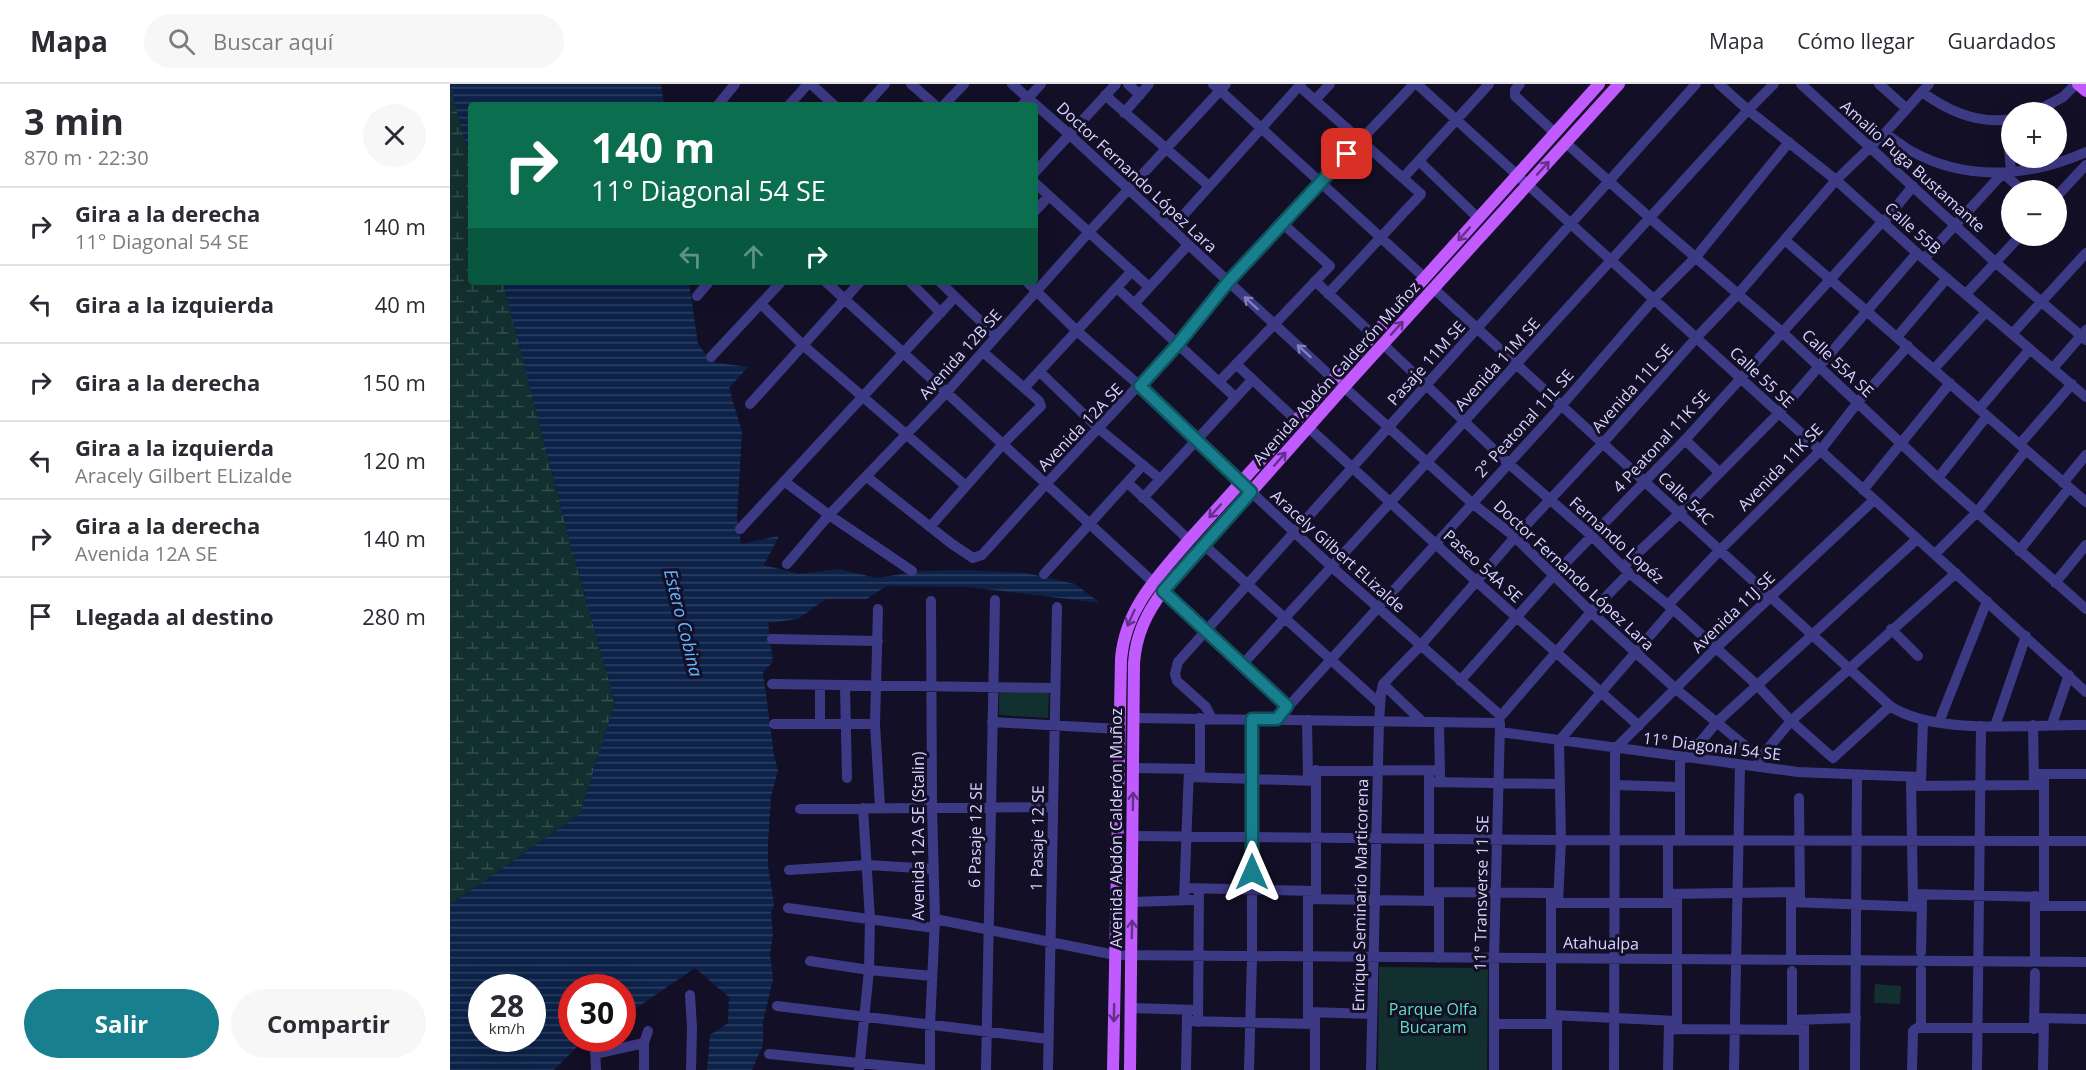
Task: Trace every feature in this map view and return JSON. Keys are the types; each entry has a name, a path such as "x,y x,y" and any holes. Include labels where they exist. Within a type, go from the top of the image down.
{"main road":[{"name":"Avenida Abdón Calderón Muñoz","path":"1130,1070 1133,717 1136,643 1145,617 1163,591 1308,427 1373,335 1599,84"},
{"name":"Avenida Abdón Calderón Muñoz","path":"1113,1070 1121,658 1123,639 1133,611 1153,582 1296,420 1339,386 1383,344 1619,84"},
{"path":"2077,84 2086,91"}],"street":[{"path":"720,102 735,84"},
{"path":"792,102 809,84 830,102"},
{"path":"869,102 885,84"},
{"path":"911,84 932,102"},
{"path":"947,102 964,84"},
{"name":"Doctor Fernando López Lara","path":"1012,84 1025,101"},
{"path":"1025,101 1041,84"},
{"path":"1038,169 1116,84"},
{"path":"1128,84 1140,95"},
{"path":"1124,113 1149,84"},
{"path":"1315,100 1330,84"},
{"name":"Calle 55 SE","path":"1415,84 1697,337 1778,414 2086,692"},
{"name":"Avenida 12A SE","path":"930,527 973,558 979,558 986,552 1046,483 1178,344 1228,282 1282,223 1415,84"},
{"path":"1403,178 1489,84"},
{"path":"1520,84 1515,90 1515,96 1555,133"},
{"name":"Pasaje 11M SE","path":"1212,719 1206,707 1177,681 1175,674 1178,662 1696,84"},
{"name":"Calle 55B","path":"1719,84 1836,180 2086,397"},
{"name":"Avenida 11M SE","path":"1242,665 1774,84"},
{"name":"Amalio Puga Bustamante","path":"1801,84 1995,262 2084,335"},
{"path":"1879,84 1906,109"},
{"path":"2054,102 2077,84"},
{"path":"1171,229 1300,85 1421,194 1328,294"},
{"path":"1220,86 1260,129 1425,278"},
{"name":"Avenida 12B SE","path":"787,564 829,515 947,392 1089,232 1167,150 1220,86"},
{"path":"1925,88 1941,105 1962,115 1984,120 2001,119"},
{"name":"Avenida 11L SE","path":"1383,684 1421,645 1515,537 1604,443 1697,337 1786,241 1836,180 1885,133 1925,88"},
{"path":"1106,95 1209,186"},
{"name":"Doctor Fernando López Lara","path":"1038,111 1069,134 1339,386 1472,503 1515,537 1591,612 1758,762"},
{"path":"1885,133 1911,151 1941,164 1972,171 2007,173 2038,169 2064,162 2086,152"},
{"name":"2° Peatonal 11L SE","path":"1277,719 1562,405 1654,299 1696,257 1789,142"},
{"name":"Calle 55A SE","path":"1566,143 1783,333 1938,478 2086,609"},
{"path":"1419,161 1478,218"},
{"path":"2067,186 2085,167"},
{"path":"1500,724 1556,652 1627,569 1778,414 1820,368 1866,311 2007,173 2007,168"},
{"path":"2007,173 2013,180"},
{"path":"1038,186 1149,287"},
{"name":"4 Peatonal 11K SE","path":"1460,681 1554,575 1685,440 1783,333 1913,186"},
{"path":"1038,208 1049,196"},
{"path":"1219,382 1330,266 1282,223"},
{"path":"1786,241 2086,502"},
{"path":"1134,304 1188,245"},
{"path":"1966,294 2010,246"},
{"path":"2012,334 2086,253"},
{"path":"1024,388 1132,272"},
{"path":"1897,337 1947,278"},
{"path":"1315,281 1373,335"},
{"path":"696,296 706,285"},
{"path":"711,357 778,285"},
{"path":"829,285 1153,582"},
{"path":"750,404 857,285"},
{"path":"913,285 941,313"},
{"path":"926,297 940,285"},
{"path":"944,285 996,336"},
{"name":"Aracely Gilbert ELizalde","path":"1030,285 1294,532 1460,681 1500,724"},
{"path":"1117,288 1235,397"},
{"name":"Calle 54C","path":"1433,288 1890,706 1908,716 1939,722 1981,726 2086,725"},
{"path":"741,529 955,297"},
{"path":"761,304 804,346 966,486"},
{"path":"1934,369 1986,312"},
{"path":"2053,368 2084,335"},
{"name":"Fernando Lopéz","path":"1383,344 1508,463 1757,685 1791,721 1833,758 1890,706"},
{"name":"Avenida 11K SE","path":"1559,741 1719,549 1820,451 1858,402 1908,346"},
{"path":"1938,478 2030,348"},
{"path":"867,477 930,527 1003,444 1041,406 1039,401 983,352"},
{"path":"1236,364 1296,420"},
{"path":"1040,372 1098,428 1160,479"},
{"path":"1143,498 1252,380"},
{"path":"1863,490 1950,383"},
{"path":"1935,554 1977,512 2023,447 2072,384"},
{"name":"Paseo 54A SE","path":"1308,427 1639,726"},
{"path":"1685,440 1720,473"},
{"path":"2019,551 2086,455"},
{"path":"1044,574 1143,465"},
{"path":"784,481 829,515 912,571"},
{"path":"1128,483 1189,540"},
{"name":"Avenida 11J SE","path":"1615,749 1716,648 1874,500"},
{"path":"1668,1070 1677,959 1672,899 1674,841 1683,757 1757,685 1917,539"},
{"path":"1204,545 1380,704"},
{"path":"2055,583 2086,545"},
{"path":"1758,762 1791,721 1956,573"},
{"path":"1163,591 1287,706"},
{"name":"6 Pasaje 12 SE","path":"986,1070 994,600"},
{"name":"Avenida 12A SE (Stalin)","path":"929,1070 935,924 931,601"},
{"path":"1939,722 1987,601"},
{"name":"1 Pasaje 12 SE","path":"1048,1070 1057,607"},
{"path":"878,609 875,724 880,807"},
{"path":"1891,629 1918,656"},
{"path":"1995,726 2026,636"},
{"path":"772,639 878,640"},
{"path":"2052,724 2069,675"},
{"path":"772,684 845,687 1055,688"},
{"path":"1379,721 1383,684"},
{"path":"1383,684 1423,722"},
{"path":"820,686 820,724"},
{"path":"845,687 847,778"},
{"name":"11° Diagonal 54 SE","path":"1133,717 1500,724 1559,741 1615,749 1740,765 1758,762 1798,772 1980,786 2086,774"},
{"path":"1184,900 1186,837 1200,718"},
{"path":"1249,1070 1252,957 1252,719"},
{"path":"1307,720 1316,838 1308,958 1315,1070"},
{"path":"1921,952 1911,840 1923,720"},
{"name":"Enrique Seminario Marticorena","path":"1371,1070 1379,721"},
{"path":"992,722 1119,729"},
{"path":"1439,722 1429,839 1439,958"},
{"path":"774,724 875,724"},
{"name":"11° Transverse 11 SE","path":"1494,1070 1494,958 1500,724"},
{"path":"2032,725 2043,840 2035,956"},
{"path":"1977,1070 1981,726"},
{"path":"1557,1070 1550,958 1561,840 1559,741"},
{"path":"1614,1070 1615,749"},
{"path":"1734,1070 1740,765"},
{"path":"1133,768 1252,779 1378,770 1435,770"},
{"path":"1855,1070 1857,776"},
{"path":"1435,782 1560,783"},
{"path":"1615,785 1680,787"},
{"path":"1791,956 1799,840 1799,798"},
{"path":"800,809 1053,807"},
{"path":"860,1067 866,1017 870,919 864,808"},
{"path":"1133,836 1674,841 2086,841"},
{"path":"789,870 868,865 934,869"},
{"path":"1185,888 1199,894"},
{"path":"1132,902 1184,900 1199,894 1252,890 1375,900 1496,892 1615,904 1736,893 1918,907"},
{"path":"1186,1070 1198,957 1199,894"},
{"path":"1917,894 1979,895 2086,906"},
{"name":"Atahualpa","path":"788,908 870,919 988,930 1050,944 1131,956 2086,962"},
{"path":"810,961 932,976"},
{"path":"1912,1070 1921,970"},
{"path":"1792,971 1792,1026"},
{"path":"2035,973 2043,1070"},
{"path":"690,995 691,1070"},
{"path":"777,1006 1048,1040"},
{"path":"1131,1008 1192,1010"},
{"path":"1312,1012 1372,1014"},
{"path":"1494,1024 1554,1019 1614,1018 1735,1030 1804,1025 1856,1018"},
{"path":"1917,1030 1977,1030 2086,1019"},
{"path":"1192,1022 1312,1024"},
{"path":"1804,1025 1804,1070"},
{"path":"644,1070 644,1043 648,1031"},
{"path":"596,1070 595,1050 644,1043"},
{"path":"769,1054 860,1067 929,1070"}],"green space":[{"path":"450,84 468,152 468,285 504,285 569,539 615,703 580,814 450,905"},
{"path":"999,690 1049,693 1048,718 999,715"},
{"name":"Parque Olfa Bucaram","path":"1379,967 1488,968 1487,1070 1378,1070"},
{"path":"1875,984 1901,986 1900,1004 1874,1003"}],"water":[{"path":"450,84 661,84 664,102 468,102 468,152"},
{"name":"Estero Cobina","path":"504,285 689,285 698,344 712,362 748,367 729,388 742,432 737,518 741,544 779,536 764,565 799,574 838,569 877,578 921,571 1026,573 1075,584 1100,603 968,587 886,586 867,599 826,599 798,619 768,623 773,662 763,672 778,771 771,797 768,844 768,865 774,904 771,912 773,935 770,954 773,979 763,1022 763,1045 752,1070 707,1070 710,1035 728,1023 729,997 695,968 636,1008 636,974 558,974 558,1052 572,1052 554,1070 450,1070 450,905 580,814 615,703 569,539"}],"route":[{"path":"1252,872 1252,719 1277,719 1287,706 1163,591 1251,492 1140,386 1178,344 1228,282 1347,154"}]}
